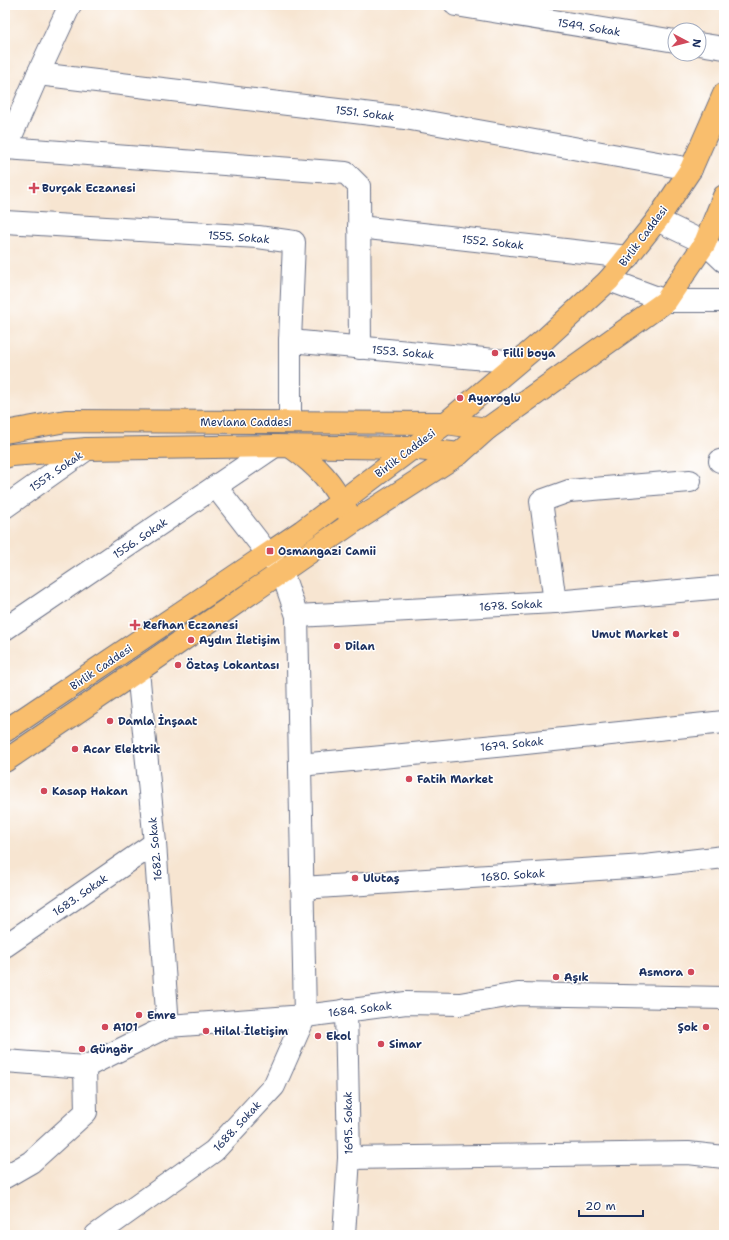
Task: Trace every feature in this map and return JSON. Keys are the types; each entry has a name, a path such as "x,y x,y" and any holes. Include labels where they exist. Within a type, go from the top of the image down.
{"main road":[{"name":"Birlik Caddesi","path":"5,732 302,531 446,423 517,362 609,280 657,220 691,169 724,94"},
{"path":"5,761 352,523 459,454 487,430 666,300 705,243 724,196"},
{"name":"Mevlana Caddesi","path":"5,432 66,421 446,423 487,430"},
{"path":"5,457 12,455 87,449 283,446 411,448 459,454"},
{"path":"283,446 311,461 328,480 342,501 352,523"}],"street":[{"path":"70,5 5,149 346,173 359,186 360,348"},
{"name":"1549. Sokak","path":"456,5 479,7 667,39"},
{"path":"707,45 724,48"},
{"name":"1551. Sokak","path":"38,74 405,118 691,169"},
{"path":"657,220 705,243 724,261"},
{"name":"1555. Sokak","path":"5,222 258,237 294,242 290,341 290,422"},
{"name":"1552. Sokak","path":"359,227 628,257"},
{"path":"609,280 666,300 724,301"},
{"name":"1553. Sokak","path":"290,341 517,362"},
{"name":"1556. Sokak","path":"5,629 216,486 283,446"},
{"name":"1557. Sokak","path":"5,507 87,449"},
{"path":"555,602 541,502 569,491 690,481"},
{"path":"216,486 282,572 297,616 305,1016"},
{"name":"1678. Sokak","path":"297,616 555,602 724,587"},
{"name":"1682. Sokak","path":"138,671 156,843 168,1026"},
{"name":"1679. Sokak","path":"300,765 724,722"},
{"name":"1683. Sokak","path":"5,946 156,843"},
{"name":"1680. Sokak","path":"302,888 645,866 724,857"},
{"name":"1684. Sokak","path":"85,1067 168,1026 305,1016 406,1003 460,1004 518,994 724,998"},
{"name":"1695. Sokak","path":"344,1235 349,1158 346,1010"},
{"name":"1688. Sokak","path":"96,1235 214,1151 274,1086 305,1016"},
{"path":"5,1061 85,1067 86,1112 31,1162 5,1177"},
{"path":"349,1158 688,1153 724,1157"}],"place":[{"name":"Burçak Eczanesi","path":"34,188"},
{"name":"Filli boya","path":"495,353"},
{"name":"Ayaroglu","path":"460,398"},
{"name":"Osmangazi Camii","path":"270,551"},
{"name":"Refhan Eczanesi","path":"135,625"},
{"name":"Umut Market","path":"676,634"},
{"name":"Aydın İletişim","path":"191,640"},
{"name":"Dilan","path":"337,646"},
{"name":"Öztaş Lokantası","path":"178,665"},
{"name":"Damla İnşaat","path":"110,721"},
{"name":"Acar Elektrik","path":"75,749"},
{"name":"Fatih Market","path":"409,779"},
{"name":"Kasap Hakan","path":"44,791"},
{"name":"Ulutaş","path":"355,878"},
{"name":"Asmora","path":"691,972"},
{"name":"Aşık","path":"556,977"},
{"name":"Emre","path":"139,1015"},
{"name":"A101","path":"105,1027"},
{"name":"Şok","path":"706,1027"},
{"name":"Hilal İletişim","path":"206,1031"},
{"name":"Ekol","path":"318,1036"},
{"name":"Simar","path":"381,1044"},
{"name":"Güngör","path":"82,1049"}]}
